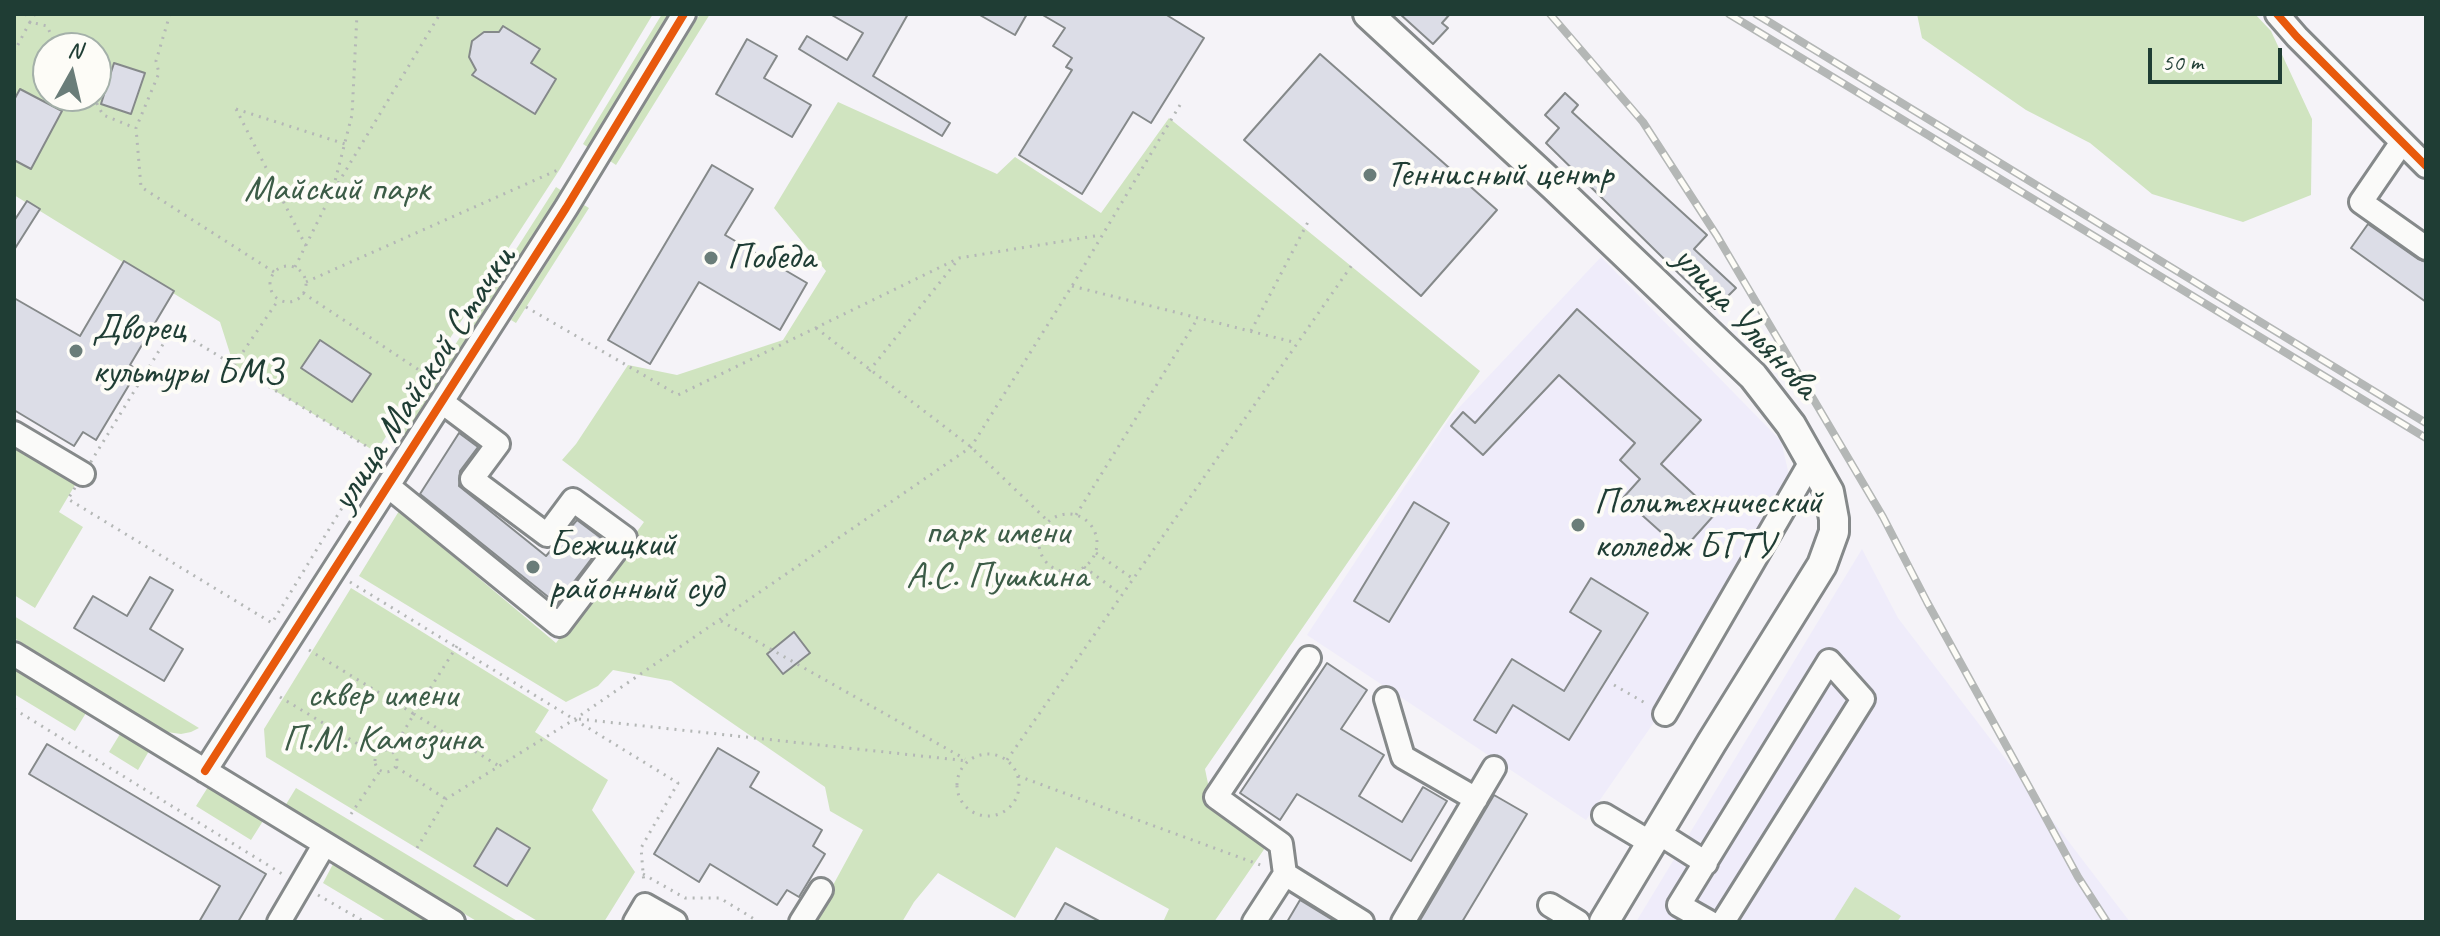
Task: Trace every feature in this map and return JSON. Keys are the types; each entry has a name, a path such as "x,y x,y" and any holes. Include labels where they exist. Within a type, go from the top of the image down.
{"main road":[{"name":"улица Ульянова","path":"1368,14 1733,355 1791,425 1829,492 1834,519 1829,549 1604,922"}],"street":[{"name":"улица Майской Стачки","path":"205,771 587,176 684,14"},
{"path":"2277,14 2426,166"},
{"path":"2402,142 2361,202 2426,248"},
{"path":"388,486 559,625 625,538 573,500 547,535 472,479 498,444 442,402"},
{"path":"14,433 83,474"},
{"path":"1665,714 1812,460"},
{"path":"14,654 453,922"},
{"path":"1254,922 1285,874 1281,844 1216,797 1309,658"},
{"path":"1709,922 1679,905 1829,661 1863,699 1723,922"},
{"path":"1386,699 1403,757 1476,799"},
{"path":"1403,922 1494,768"},
{"path":"1604,815 1706,863"},
{"path":"279,922 324,845"},
{"path":"1285,874 1362,922"},
{"path":"801,922 821,890"},
{"path":"1550,905 1578,922"},
{"path":"640,913 675,922"}],"path":[{"path":"26,14 30,22"},
{"path":"14,52 35,14"},
{"path":"170,14 156,61 159,73 136,128 141,187 274,272"},
{"path":"332,193 352,115 357,14"},
{"path":"295,267 332,193 440,14"},
{"path":"30,22 47,26 50,32"},
{"path":"417,848 446,799 575,719 971,447 1180,105"},
{"path":"306,246 236,109 345,144"},
{"path":"101,112 136,128"},
{"path":"306,282 560,169"},
{"path":"1251,331 1308,222"},
{"path":"526,307 678,395 959,258 1102,235"},
{"path":"869,371 959,258"},
{"path":"1007,760 1354,262"},
{"path":"286,266 295,267 304,275 303,293 290,301 279,299 270,285 274,272 286,266"},
{"path":"1072,286 1298,343"},
{"path":"303,293 431,378"},
{"path":"234,366 279,299"},
{"path":"1076,515 1198,318"},
{"path":"173,328 234,366 376,452 272,623 68,499 173,328"},
{"path":"816,328 971,447 1049,522"},
{"path":"117,405 124,409"},
{"path":"1066,514 1076,515 1091,526 1096,534 1096,553 1084,567 1075,571 1057,570 1043,557 1040,538 1049,522 1066,514"},
{"path":"1096,553 1133,579"},
{"path":"1084,567 1122,595"},
{"path":"350,582 678,783 641,848 640,913"},
{"path":"719,620 968,761"},
{"path":"392,751 457,646"},
{"path":"309,650 499,766"},
{"path":"1614,685 1665,714"},
{"path":"280,697 376,755"},
{"path":"14,709 365,922"},
{"path":"575,719 968,761 987,754 1007,760 1014,767 1020,786 1012,805 995,815 975,814 957,790 958,779 968,761"},
{"path":"383,750 392,751 397,758 396,767 389,772 380,771 375,764 376,755 383,750"},
{"path":"396,767 446,799"},
{"path":"351,814 380,771"},
{"path":"1018,776 1285,874"},
{"path":"643,874 685,898 720,898 759,922"}],"shaded area":[{"name":"Политехнический колледж БГТУ","path":"1601,257 1781,441 1793,492 1657,718 1586,820 1307,635 1451,416"},
{"path":"1862,549 1898,618 2130,922 1636,922"}],"green space":[{"name":"Майский парк","path":"14,14 653,14 560,169 376,452 234,366 220,322 14,195"},
{"path":"662,14 671,14 589,148 583,144"},
{"path":"700,14 710,14 616,165 610,161"},
{"path":"1917,14 2255,14 2271,31 2312,119 2311,195 2243,222 2152,194 2090,143 2026,110 1922,38"},
{"name":"парк имени А.С. Пушкина","path":"838,102 997,174 1015,157 1101,213 1169,118 1480,371 1205,769 1212,803 1265,848 1214,922 1163,922 1169,909 1056,847 1015,918 938,873 902,922 813,922 863,830 830,811 825,787 671,681 613,670 598,686 566,702 359,576 399,511 556,643 644,522 562,460 628,365 677,375 783,340 826,271 774,208"},
{"path":"556,187 562,191 404,438 398,434"},
{"path":"584,205 589,208 516,323 511,320"},
{"path":"14,440 78,480 59,512 83,527 35,608 14,595"},
{"name":"сквер имени П.М. Камозина","path":"351,588 549,710 535,732 608,780 592,810 635,872 604,922 539,922 266,757 264,729"},
{"path":"14,616 199,728 181,734 167,732 14,638"},
{"path":"14,668 86,713 75,731 14,694"},
{"path":"120,734 149,751 138,770 109,752"},
{"path":"208,787 263,821 251,840 196,806"},
{"path":"296,788 519,922 478,922 285,806"},
{"path":"333,864 429,922 388,922 323,883"},
{"path":"1855,887 1901,916 1897,922 1833,922"}],"building":[{"path":"830,14 908,14 873,76 950,123 942,136 799,49 807,36 847,60 863,33"},
{"path":"978,14 1027,14 1015,35"},
{"path":"1041,14 1165,14 1204,38 1151,123 1133,112 1082,194 1019,155 1072,70 1066,67 1072,58 1053,46 1065,28"},
{"path":"1400,14 1450,14 1442,23 1448,28 1433,44"},
{"path":"503,26 540,49 531,63 556,79 535,114 472,75 476,70 469,57 472,41 484,32 499,32"},
{"path":"747,39 777,56 764,78 811,105 792,137 716,94"},
{"name":"Теннисный центр","path":"1320,54 1497,210 1421,296 1244,140"},
{"path":"114,63 145,73 131,114 112,108"},
{"path":"20,89 32,95 32,112 61,112 31,169 14,160 14,100"},
{"path":"1565,93 1578,105 1572,112 1707,235 1694,249 1736,288 1715,309 1546,143 1559,128 1545,115"},
{"name":"Победа","path":"712,165 753,189 725,235 807,283 780,330 699,282 650,364 608,340"},
{"path":"27,201 40,209 14,250 14,221"},
{"path":"2368,224 2426,262 2426,302 2351,248"},
{"name":"Дворец культуры БМЗ","path":"124,261 174,291 130,365 138,370 96,440 83,432 74,446 14,410 14,298 80,336"},
{"path":"1577,309 1701,420 1661,464 1715,514 1682,551 1623,498 1640,479 1620,460 1635,443 1559,375 1483,455 1451,426 1463,412 1475,423"},
{"path":"320,340 371,374 352,402 301,368"},
{"path":"459,433 478,447 460,471 459,486 546,556 577,520 605,541 557,604 420,494"},
{"path":"1414,502 1449,523 1389,622 1354,601"},
{"path":"150,577 173,590 150,629 183,649 164,681 74,628 93,596 127,616"},
{"path":"1591,578 1648,613 1569,740 1513,705 1496,733 1474,720 1512,659 1564,691 1601,631 1570,612"},
{"path":"794,632 810,653 783,674 767,654"},
{"path":"1327,663 1367,690 1341,729 1384,755 1359,796 1402,822 1423,787 1447,801 1411,861 1297,794 1280,820 1240,793"},
{"path":"47,744 266,874 238,922 199,922 220,886 29,774"},
{"path":"718,748 759,772 750,787 822,830 813,846 825,854 799,897 787,890 777,905 710,864 699,882 654,854"},
{"path":"1494,795 1527,814 1462,922 1419,922"},
{"path":"497,828 530,848 507,886 474,866"},
{"path":"1300,900 1336,922 1287,922"},
{"path":"1065,903 1101,922 1054,922"}],"railway":[{"path":"1550,14 1643,122 1717,236 1883,517 2078,877 2107,922"},
{"path":"1729,14 2426,438"},
{"path":"1756,14 2426,423"}],"cycle path":[{"path":"205,771 566,208 684,14"},
{"path":"2277,14 2426,166"}],"place":[{"name":"Теннисный центр","path":"1370,175"},
{"name":"Победа","path":"711,258"},
{"name":"Дворец культуры БМЗ","path":"76,351"},
{"name":"Политехнический колледж БГТУ","path":"1578,525"},
{"name":"Бежицкий районный суд","path":"533,567"}]}
